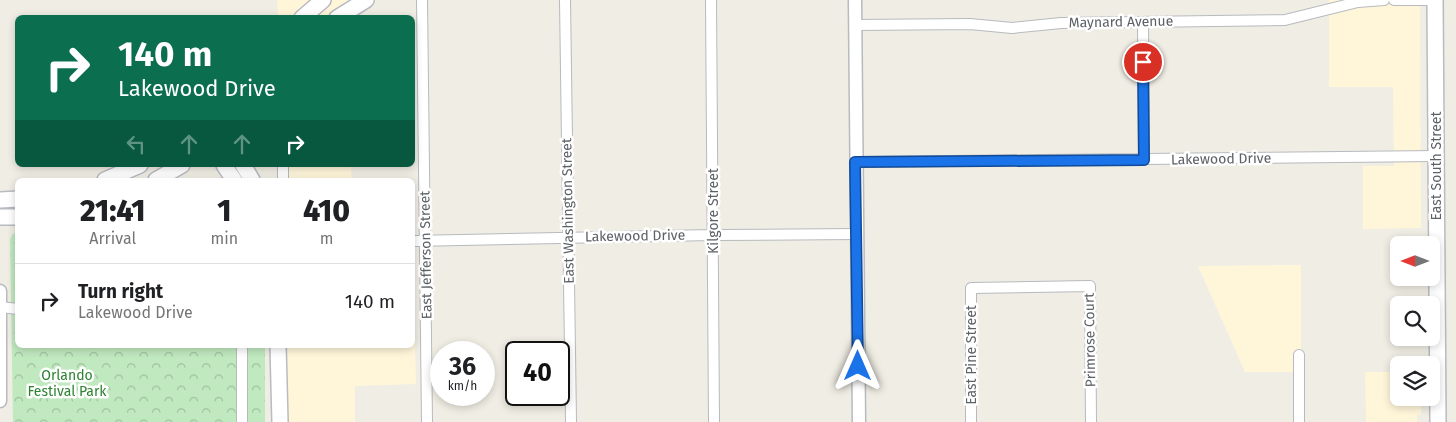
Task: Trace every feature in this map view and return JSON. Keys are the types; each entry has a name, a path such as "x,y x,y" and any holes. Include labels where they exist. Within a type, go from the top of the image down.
{"main road":[{"path":"306,15 323,0"},
{"path":"342,15 366,0"},
{"name":"East South Street","path":"1435,0 1438,422"},
{"path":"110,178 135,167"},
{"path":"159,178 179,167"},
{"path":"225,167 233,178"},
{"path":"0,200 15,199"},
{"path":"0,217 15,217"},
{"path":"278,348 280,422"}],"street":[{"name":"East Jefferson Street","path":"422,0 428,422"},
{"name":"East Washington Street","path":"565,0 571,422"},
{"name":"Kilgore Street","path":"711,0 714,422"},
{"path":"855,0 858,422"},
{"name":"Maynard Avenue","path":"855,25 970,24 1012,28 1060,23 1285,20 1358,2 1384,0"},
{"path":"1394,0 1435,0"},
{"path":"1143,22 1144,160"},
{"name":"Lakewood Drive","path":"855,162 1436,156"},
{"name":"Lakewood Drive","path":"415,240 713,234 857,234"},
{"name":"Primrose Court","path":"971,288 1090,286 1092,422"},
{"name":"East Pine Street","path":"971,288 971,422"},
{"path":"0,291 0,401"},
{"path":"0,307 15,309"},
{"path":"242,348 242,422"},
{"path":"1299,355 1299,422"}],"shaded area":[{"path":"277,0 349,0 349,15 278,15"},
{"path":"1329,0 1419,0 1421,228 1363,229 1363,166 1394,166 1393,87 1329,87"},
{"path":"279,167 351,167 352,178 280,178"},
{"path":"1301,265 1301,372 1245,372 1198,266"},
{"path":"415,342 416,384 355,386 355,422 283,422 282,348 415,348"},
{"path":"1365,372 1390,372 1390,406 1421,406 1421,415 1417,415 1417,422 1366,422"}],"green space":[{"name":"Orlando Festival Park","path":"15,233 15,348 265,348 265,422 13,422 10,239"}],"route":[{"path":"858,366 855,162 1144,160 1143,62"}]}
